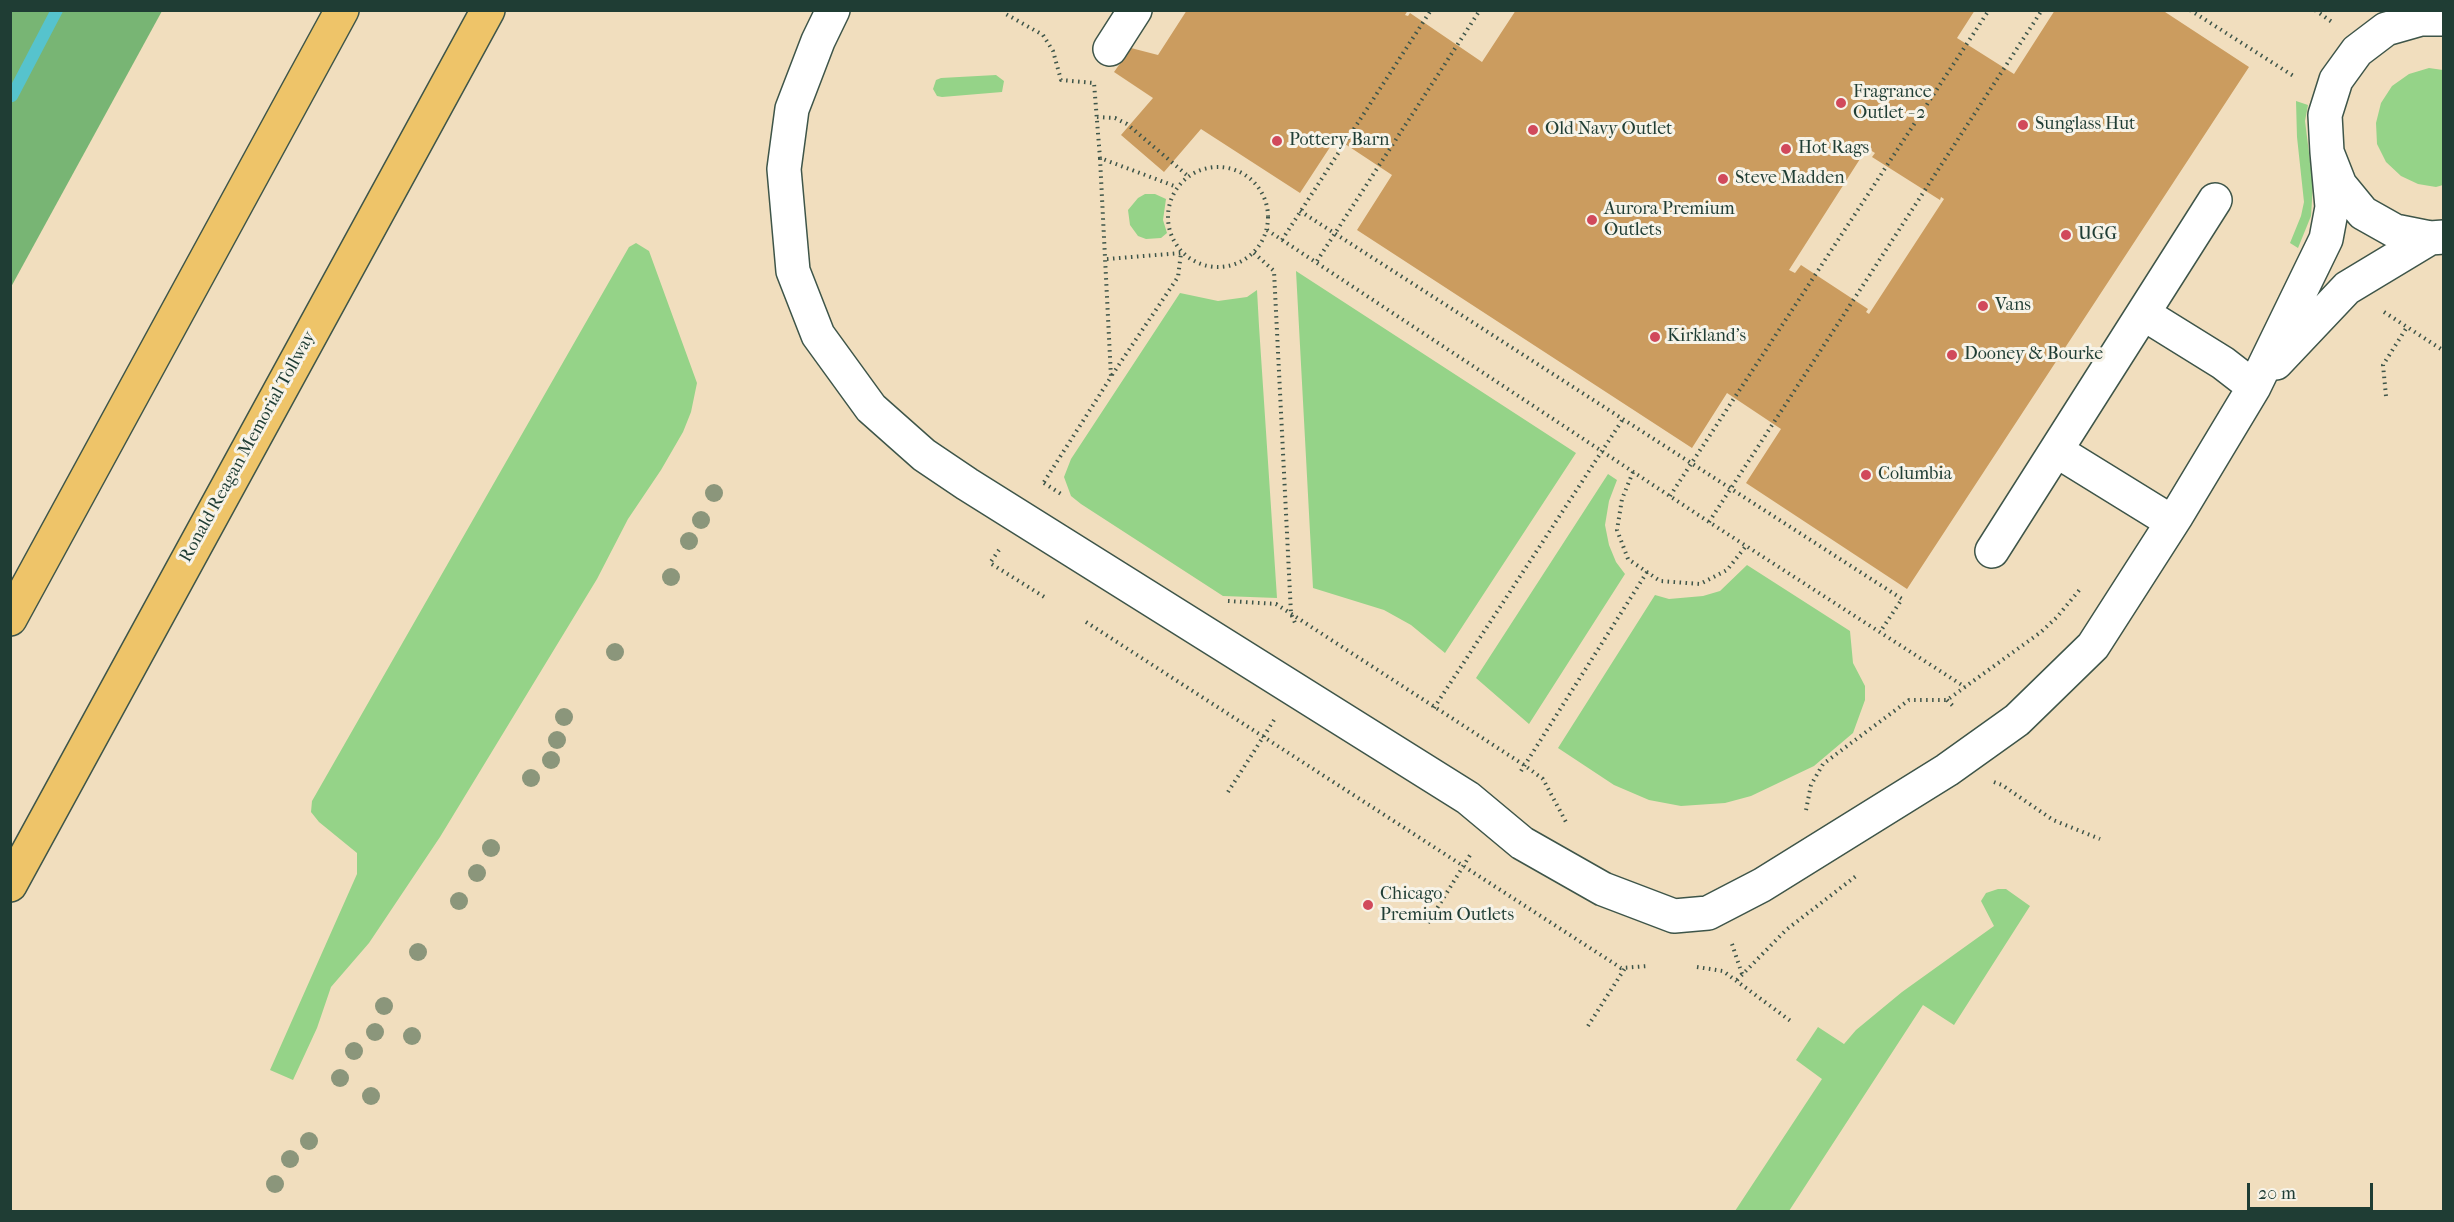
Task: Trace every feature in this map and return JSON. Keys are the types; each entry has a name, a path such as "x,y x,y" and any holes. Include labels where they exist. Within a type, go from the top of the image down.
{"highway":[{"path":"10,619 342,10"},
{"name":"Ronald Reagan Memorial Tollway","path":"10,885 488,10"}],"lane":[{"path":"833,10 792,109 784,169 793,271 818,335 871,408 924,454 967,484 1468,798 1522,843 1603,889 1674,916 1707,913 1762,885 1947,770 2017,720 2093,646 2254,387 2326,239 2332,207 2325,115 2336,80 2356,51 2386,29 2436,18"},
{"path":"1110,48 1136,10"},
{"path":"2327,152 2340,185 2363,213 2395,231 2437,238"},
{"path":"1992,552 2215,200"},
{"path":"2254,387 2347,288 2437,238"},
{"path":"2144,314 2223,363 2254,387"},
{"path":"2057,451 2172,522"}],"path":[{"path":"1005,10 1004,13 1043,35 1053,51 1061,80 1094,83 1107,259 1112,376"},
{"path":"1282,240 1431,10"},
{"path":"1317,262 1480,10"},
{"path":"1670,496 1989,10"},
{"path":"1709,522 2042,10"},
{"path":"2190,10 2298,79"},
{"path":"2315,10 2336,24"},
{"path":"1097,117 1115,118 1127,124 1188,176"},
{"path":"1100,158 1177,187"},
{"path":"1210,166 1236,169 1256,183 1268,205 1267,230 1254,253 1231,266 1204,266 1181,253 1169,232 1168,209 1177,187 1188,176 1210,166"},
{"path":"1300,212 1692,464 1732,487 1902,599 1880,632"},
{"path":"1267,230 1632,472 1965,687"},
{"path":"1107,259 1181,253"},
{"path":"1064,496 1044,483 1179,277 1181,253"},
{"path":"1254,253 1274,271 1291,614 1296,625"},
{"path":"2379,309 2444,351"},
{"path":"2386,396 2383,365 2407,327"},
{"path":"1434,708 1623,419"},
{"path":"1632,472 1622,499 1617,530 1628,559 1660,581 1700,584 1727,570 1746,546"},
{"path":"1001,547 990,563 1046,598"},
{"path":"1521,771 1647,572"},
{"path":"1804,815 1811,785 1823,764 1909,700 1947,700 2041,632 2057,617 2083,585"},
{"path":"1221,600 1276,604 1543,779 1566,823 1574,828"},
{"path":"1086,622 1621,968 1648,966"},
{"path":"1947,700 1954,706"},
{"path":"1228,792 1277,715"},
{"path":"1986,783 1993,782 2002,785 2053,820 2100,839"},
{"path":"1428,922 1465,867 1477,844"},
{"path":"1737,980 1786,930 1859,873"},
{"path":"1731,941 1742,975"},
{"path":"1697,967 1723,971 1792,1022"},
{"path":"1588,1026 1625,968"}],"green space":[{"path":"10,11 162,11 11,287"},
{"path":"2429,68 2443,70 2443,185 2436,187 2418,184 2401,176 2386,162 2377,144 2376,123 2381,103 2392,86 2409,74"},
{"path":"996,75 1004,81 1002,92 942,97 937,96 933,89 936,80 941,78"},
{"path":"2296,101 2308,105 2305,121 2313,185 2311,216 2298,248 2290,243 2304,202 2297,137"},
{"path":"1145,194 1155,194 1166,199 1163,220 1167,233 1161,238 1146,239 1138,236 1130,225 1128,210 1138,198"},
{"path":"636,243 649,251 697,383 691,412 683,432 628,519 597,579 440,837 369,943 331,987 317,1028 293,1080 270,1070 357,874 357,853 319,822 311,812 312,801 629,247"},
{"path":"1296,271 1576,453 1445,653 1411,625 1384,610 1313,588"},
{"path":"1257,290 1277,598 1223,596 1081,504 1071,496 1064,477 1071,459 1180,293 1218,301 1247,297"},
{"path":"1608,474 1617,480 1609,501 1605,525 1609,545 1616,562 1625,574 1529,724 1476,678"},
{"path":"1747,565 1850,631 1853,663 1865,686 1865,700 1853,733 1814,766 1751,796 1725,803 1681,806 1649,800 1614,785 1558,748 1655,595 1669,599 1703,596 1720,591"},
{"path":"2006,889 2030,906 1954,1025 1923,1005 1789,1211 1735,1211 1822,1079 1796,1060 1818,1027 1844,1044 1856,1030 1902,992 1994,926 1981,901 1986,893"}],"building":[{"path":"1187,10 1408,10 1405,15 1408,16 1410,13 1482,62 1516,10 1975,10 1957,38 2014,74 2055,10 2162,10 2249,67 1907,589 1746,483 1781,429 1727,393 1692,448 1357,230 1392,175 1336,138 1300,193 1201,129 1164,172 1121,135 1153,98 1114,72 1131,48 1158,55","holes":["1867,148 1875,153 1872,157 1940,200 1941,197 1944,199 1869,314 1866,312 1868,309 1801,265 1795,273 1789,270"]}],"waterway":[{"path":"12,96 57,10"}],"place":[{"name":"Fragrance Outlet - 2","path":"1841,103"},
{"name":"Sunglass Hut","path":"2023,125"},
{"name":"Old Navy Outlet","path":"1533,130"},
{"name":"Pottery Barn","path":"1277,141"},
{"name":"Hot Rags","path":"1786,149"},
{"name":"Steve Madden","path":"1723,179"},
{"name":"Aurora Premium Outlets","path":"1592,220"},
{"name":"UGG","path":"2066,235"},
{"name":"Vans","path":"1983,306"},
{"name":"Kirkland's","path":"1655,337"},
{"name":"Dooney & Bourke","path":"1952,355"},
{"name":"Columbia","path":"1866,475"},
{"name":"Chicago Premium Outlets","path":"1368,905"}]}
